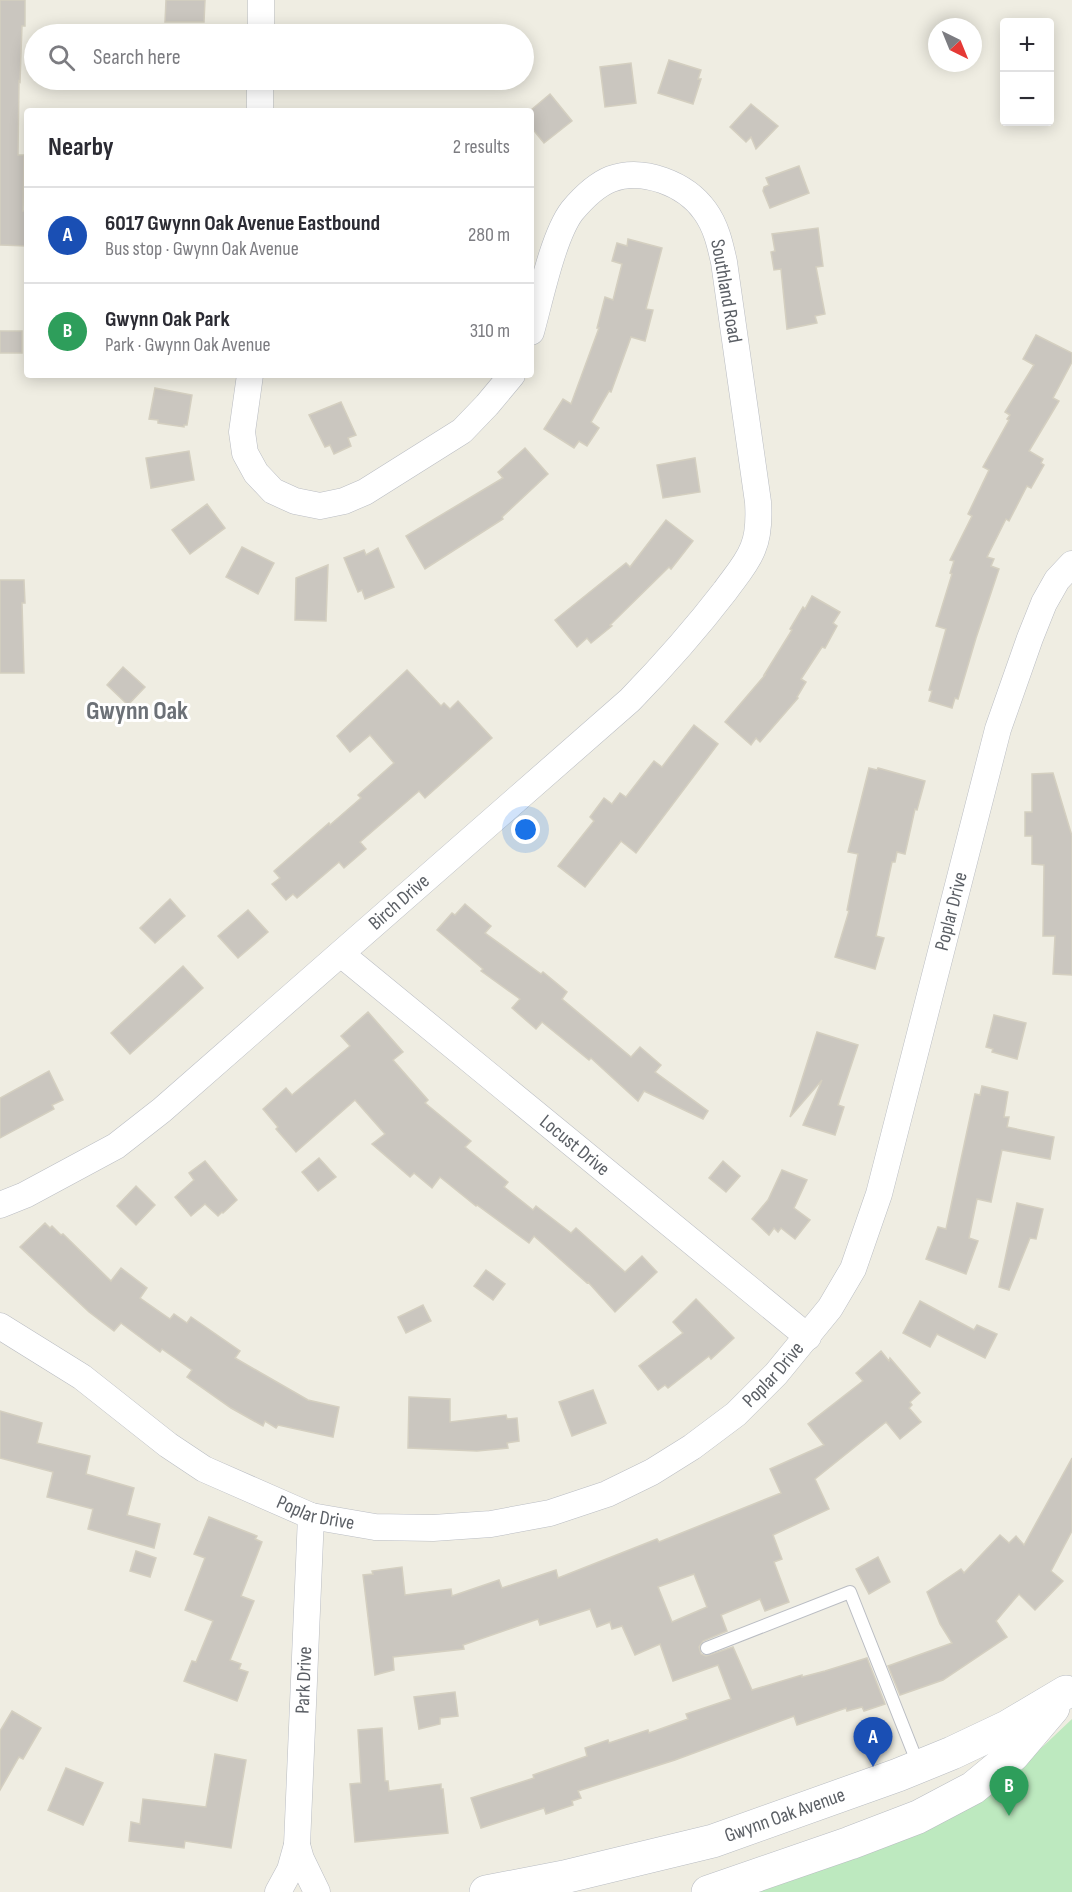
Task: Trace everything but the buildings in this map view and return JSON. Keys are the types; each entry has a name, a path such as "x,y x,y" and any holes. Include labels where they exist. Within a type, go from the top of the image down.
{"main road":[{"name":"Gwynn Oak Avenue","path":"486,1892 564,1877 713,1841 898,1775 952,1753 1007,1726 1069,1687"},
{"name":"Gwynn Oak Avenue","path":"719,1890 918,1817 973,1788 1025,1742 1069,1687"},
{"path":"713,1841 719,1890"}],"street":[{"path":"261,0 261,24"},
{"path":"260,90 260,108"},
{"name":"Southland Road","path":"534,322 559,235 571,212 588,194 611,179 631,176 658,178 693,196 706,212 717,232 724,262 758,502 759,526 753,548"},
{"path":"250,378 242,432 245,453 256,473 273,490 295,501 320,506 344,501 365,492 462,431 510,378"},
{"name":"Birch Drive","path":"0,1205 43,1186 116,1146 162,1110 341,954 630,700 698,626 740,571 753,548"},
{"name":"Poplar Drive","path":"0,1326 82,1377 168,1445 204,1469 311,1516 375,1527 433,1528 491,1524 550,1513 607,1494 652,1472 692,1447 736,1414 776,1374 830,1308 853,1269 879,1194 998,729 1044,603 1057,580 1072,564"},
{"name":"Locust Drive","path":"341,954 808,1337"},
{"name":"Park Drive","path":"278,1892 290,1870 297,1845 311,1516"},
{"name":"Park Drive","path":"297,1845 301,1859 317,1892"}],"lane":[{"path":"707,1648 850,1592 918,1765"}],"green space":[{"path":"1072,1719 1072,1892 754,1892 1014,1774"}],"place":[{"name":"6017 Gwynn Oak Avenue Eastbound","path":"873,1767"},
{"name":"Gwynn Oak Park","path":"1009,1816"}],"district":[{"name":"Gwynn Oak","path":"137,711"}]}
